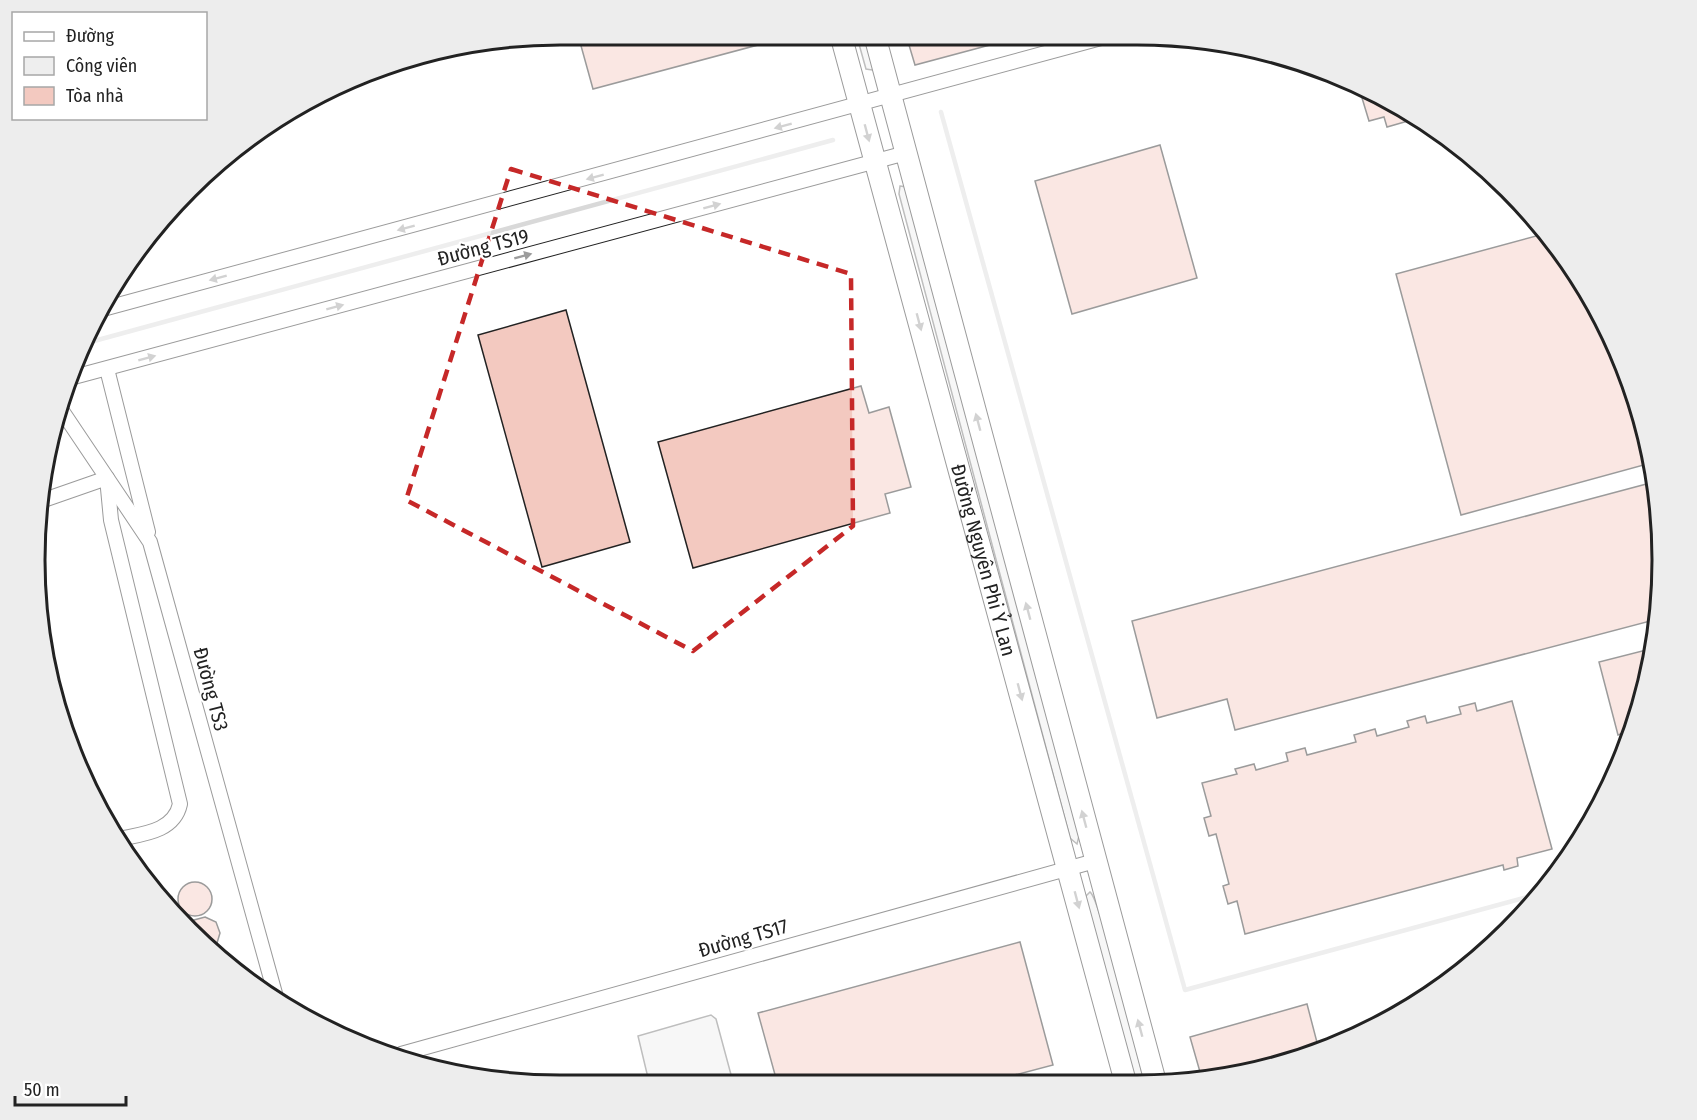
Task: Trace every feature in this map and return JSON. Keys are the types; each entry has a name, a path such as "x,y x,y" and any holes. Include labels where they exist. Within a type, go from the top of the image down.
{"main road":[{"name":"Đường Nguyên Phi Ỷ Lan","path":"843,45 1124,1075"},
{"name":"Đường Nguyên Phi Ỷ Lan","path":"877,45 1153,1075"}],"street":[{"path":"111,307 860,106 1076,45"},
{"name":"Đường TS19","path":"79,376 906,153"},
{"path":"107,369 150,543"},
{"name":"Đường TS3","path":"66,417 150,543 273,988"},
{"path":"49,498 107,478 111,520 180,804 177,815 168,824 157,830 127,838"},
{"name":"Đường TS17","path":"408,1052 1095,861"}],"highlighted area":[{"path":"511,169 851,274 853,526 693,651 406,500"}],"green space":[{"path":"859,45 869,45 873,68 872,70 866,69"},
{"path":"900,186 907,187 1079,836 1077,844 1070,838 899,194"},
{"path":"1090,892 1102,921 1143,1075 1134,1075 1085,897"},
{"path":"711,1015 716,1019 731,1075 647,1075 638,1036"}],"building":[{"path":"581,45 758,45 593,89"},
{"path":"909,45 990,45 915,65"},
{"path":"1362,96 1406,122 1387,127 1384,117 1369,121"},
{"path":"1160,145 1197,278 1072,314 1035,181"},
{"path":"1537,236 1565,274 1599,332 1625,394 1643,465 1461,515 1396,274"},
{"path":"566,310 630,542 542,567 478,335"},
{"path":"861,386 869,413 889,407 911,487 885,494 890,513 693,568 658,442"},
{"path":"1646,484 1652,560 1649,621 1235,730 1227,699 1157,718 1132,621"},
{"path":"1644,651 1625,726 1622,733 1618,735 1599,662"},
{"path":"1512,701 1552,849 1517,858 1518,866 1504,870 1503,865 1245,934 1237,901 1228,904 1223,886 1229,884 1216,834 1209,836 1204,818 1211,816 1202,783 1237,774 1235,769 1254,764 1256,770 1288,761 1286,753 1305,748 1307,755 1356,742 1354,735 1375,729 1377,736 1409,727 1407,721 1425,716 1427,723 1461,714 1459,707 1475,703 1477,711"},
{"path":"189,883 201,883 211,893 211,905 201,915 189,915 179,905 179,893"},
{"path":"205,917 216,922 220,933 217,943 196,924 194,920"},
{"path":"1020,942 1053,1065 1015,1075 775,1075 758,1013"},
{"path":"1307,1004 1317,1043 1270,1057 1200,1071 1190,1037"}],"waterway":[{"path":"941,112 1185,990 1526,897"},
{"path":"94,341 833,140"}]}
